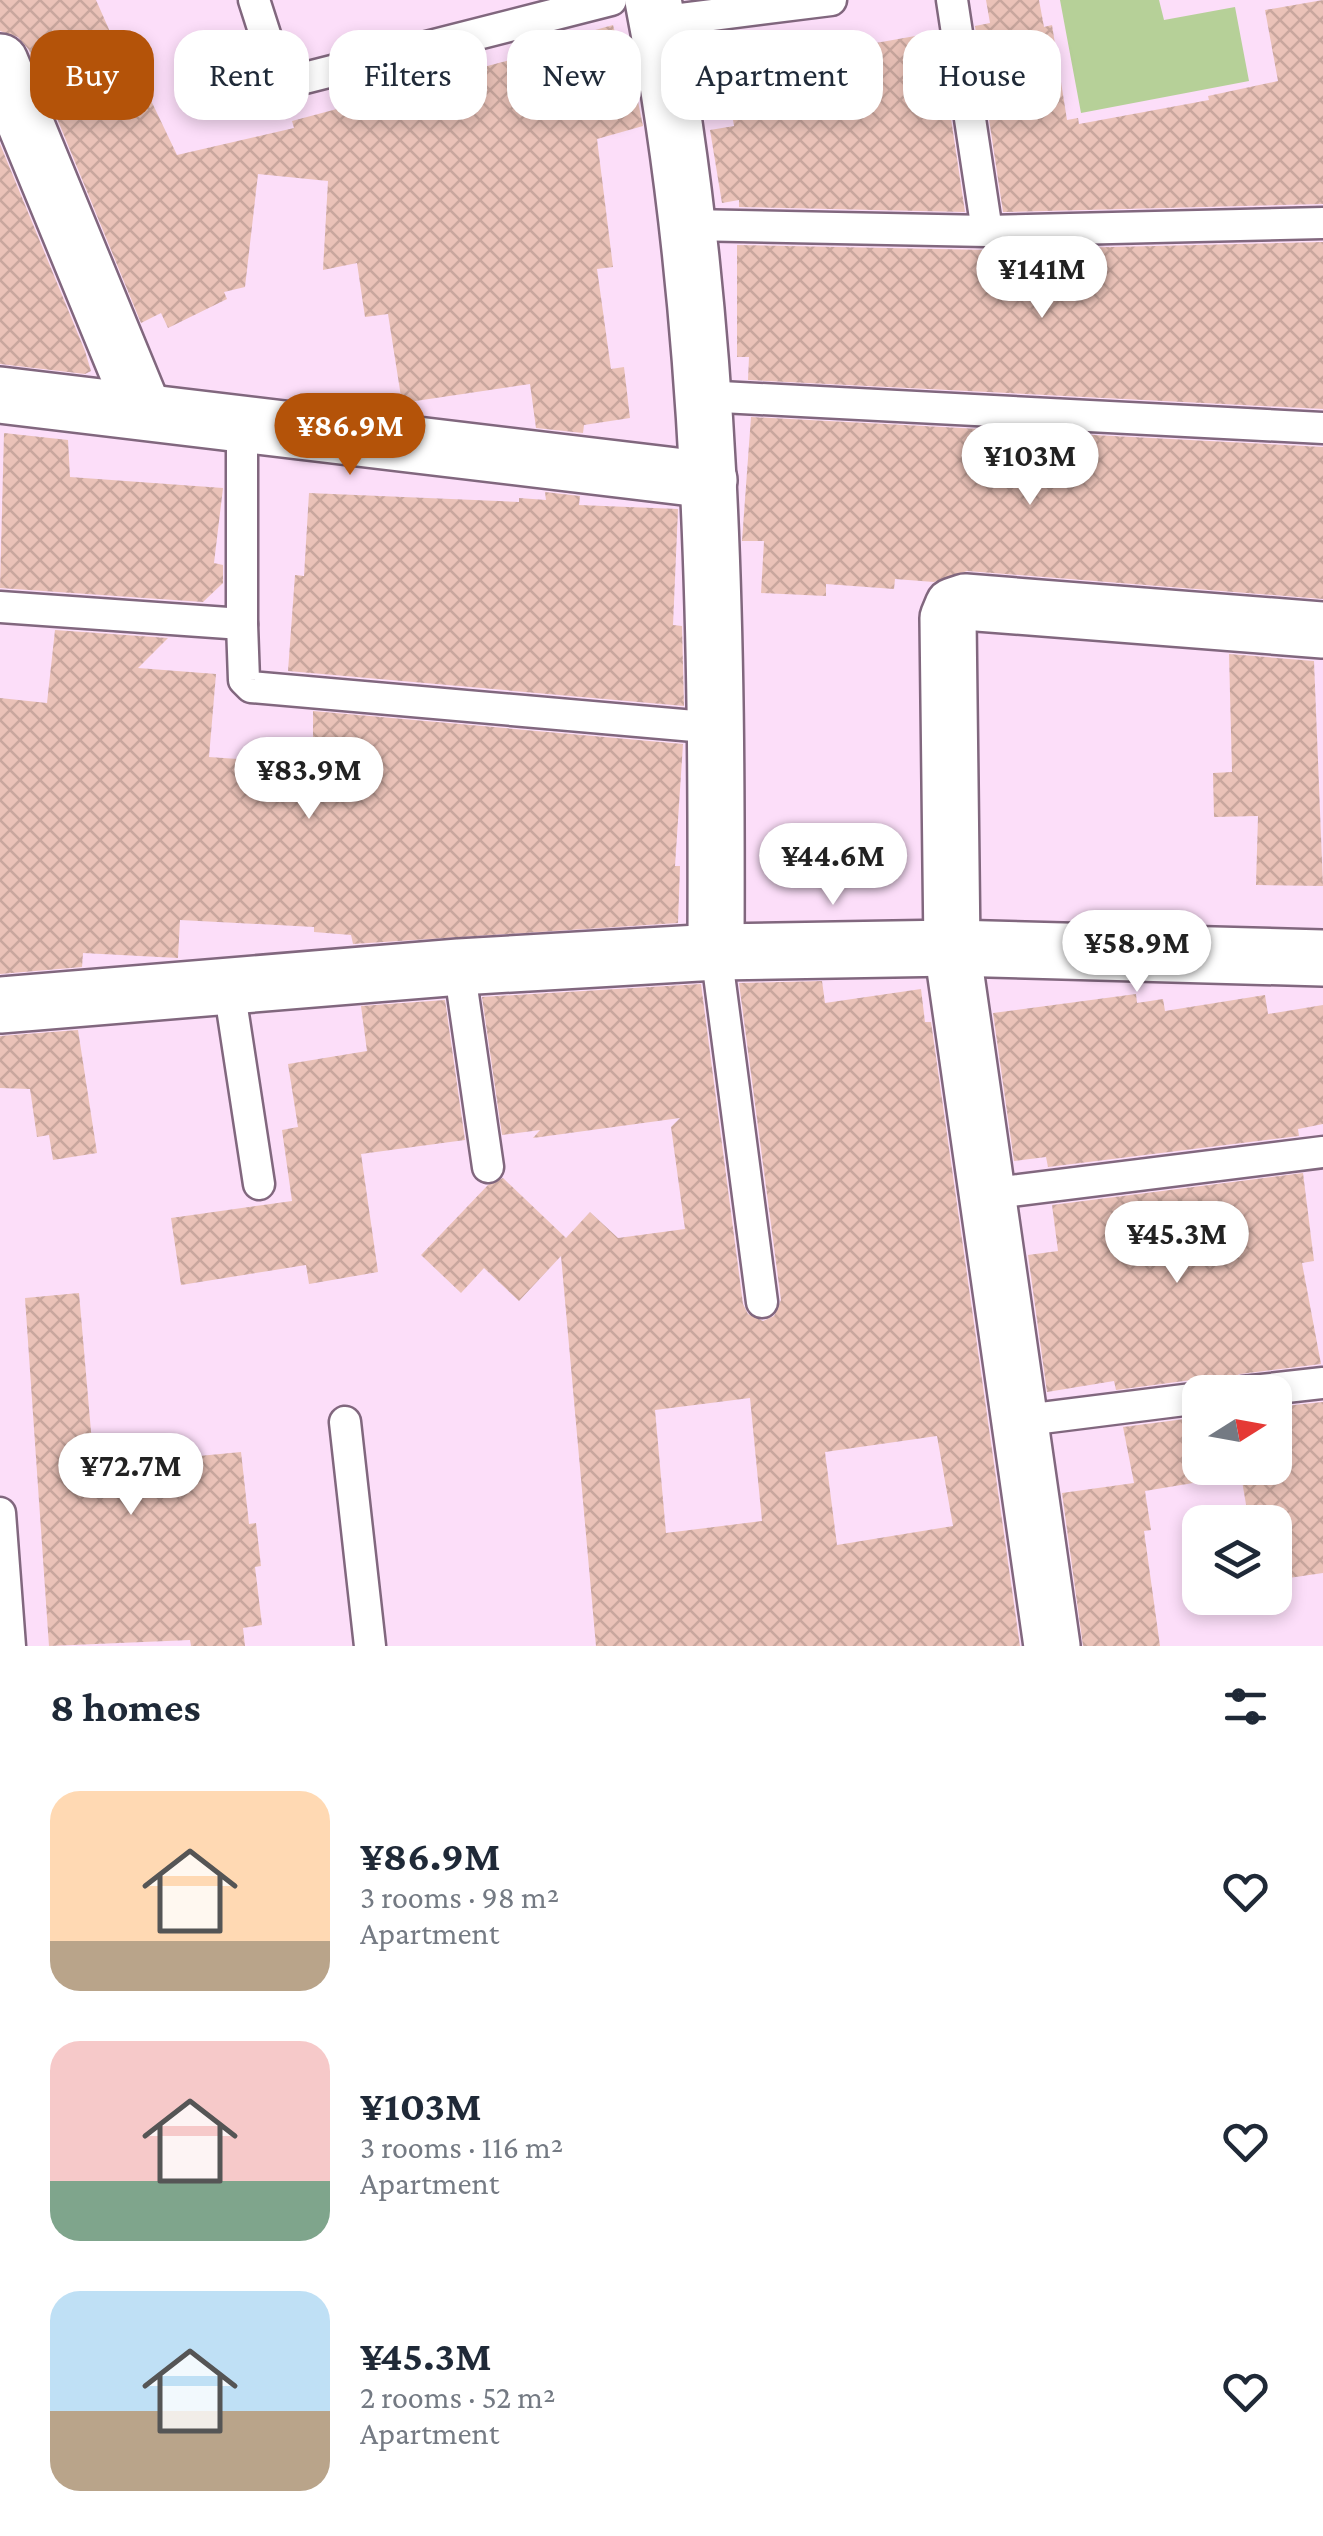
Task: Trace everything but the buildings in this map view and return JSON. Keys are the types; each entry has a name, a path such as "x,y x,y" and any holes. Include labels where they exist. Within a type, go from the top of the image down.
{"street":[{"path":"640,7 689,225 709,480 716,728 716,952"},
{"path":"0,62 144,409"},
{"path":"0,395 144,409 709,480"},
{"path":"1052,1646 952,948 948,618 953,606 964,602 1323,630"},
{"path":"0,1005 458,967 716,952 952,948 1323,958"}],"lane":[{"path":"254,0 281,84 640,7 831,0"},
{"path":"952,0 987,231"},
{"path":"689,225 987,231 1323,223"},
{"path":"702,396 1323,428"},
{"path":"242,422 242,624 244,680 251,686 716,728"},
{"path":"0,607 242,624"},
{"path":"716,952 762,1302"},
{"path":"458,967 488,1167"},
{"path":"229,988 259,1184"},
{"path":"986,1194 1323,1152"},
{"path":"1292,1386 1323,1382"},
{"path":"1018,1421 1182,1400"},
{"path":"345,1422 370,1646"},
{"path":"0,1513 10,1646"}],"green space":[{"path":"1060,0 1159,0 1164,20 1235,7 1249,81 1081,113"}]}
